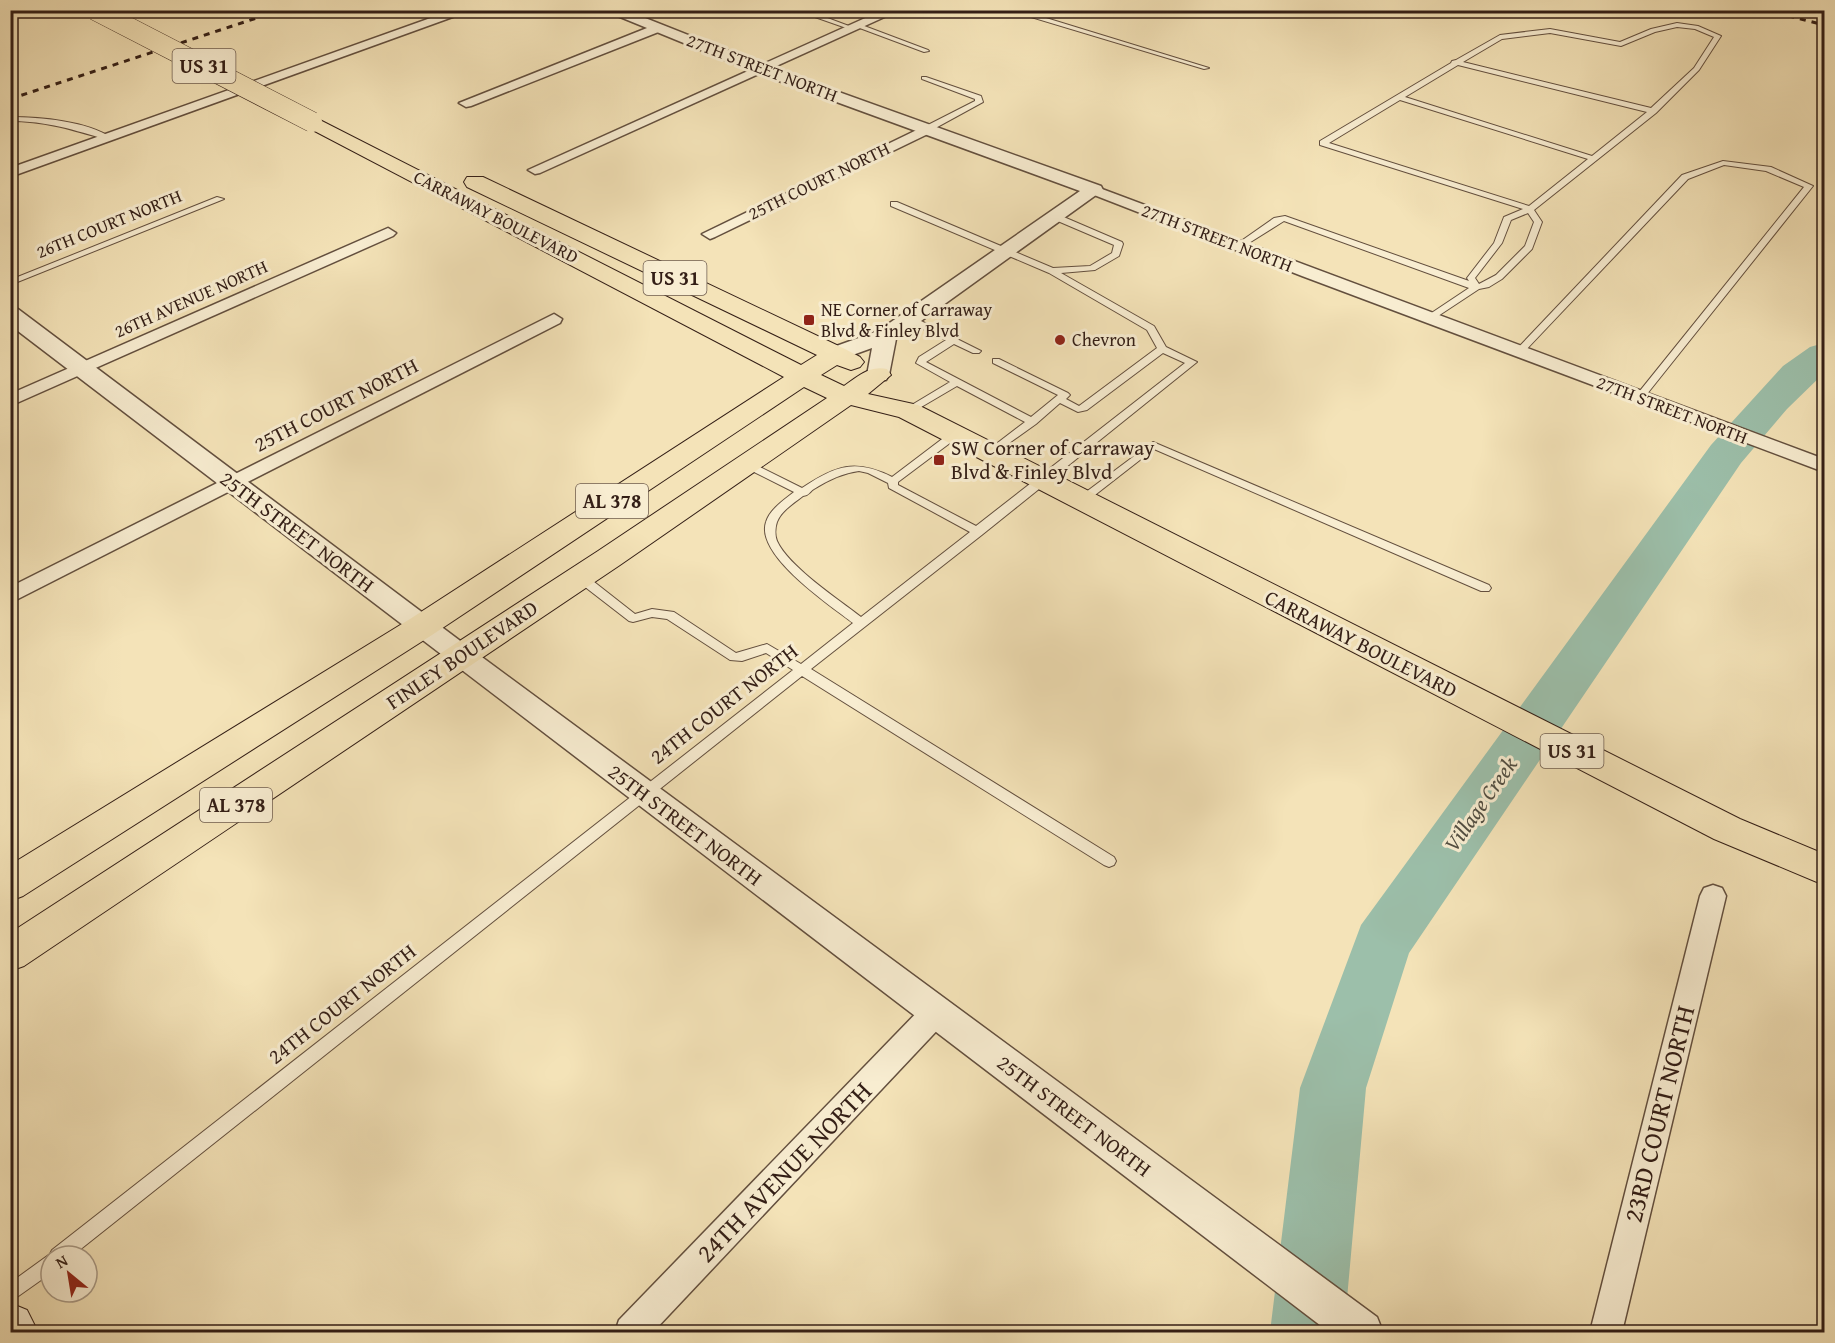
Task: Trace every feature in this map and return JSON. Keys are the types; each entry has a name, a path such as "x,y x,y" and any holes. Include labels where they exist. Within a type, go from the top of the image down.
{"main road":[{"name":"CARRAWAY BOULEVARD","path":"95,10 802,376 845,396 905,410 1726,829 1824,870"},
{"name":"CARRAWAY BOULEVARD","path":"129,10 430,160"},
{"name":"CARRAWAY BOULEVARD","path":"462,176 878,375 905,410"},
{"name":"AL 378","path":"10,885 421,627 836,354"},
{"name":"FINLEY BOULEVARD","path":"10,954 580,577 878,375"},
{"path":"10,1327 14,1332"}],"street":[{"path":"10,173 466,10"},
{"name":"27TH STREET NORTH","path":"610,10 763,70 1094,190 1824,466"},
{"path":"535,170 894,10"},
{"path":"466,103 657,28"},
{"name":"25TH COURT NORTH","path":"710,234 927,129"},
{"path":"836,354 886,336 1094,190"},
{"name":"26TH AVENUE NORTH","path":"10,401 388,233"},
{"name":"25TH STREET NORTH","path":"10,314 421,627 1362,1332"},
{"name":"25TH COURT NORTH","path":"10,596 555,319"},
{"path":"878,375 886,336"},
{"name":"23RD COURT NORTH","path":"1606,1332 1713,896"},
{"name":"24TH AVENUE NORTH","path":"631,1332 936,1012"}],"lane":[{"path":"798,10 857,27 926,51"},
{"path":"1011,10 1206,68"},
{"path":"1238,246 1277,220 1285,219 1476,286 1486,285 1499,277 1529,247 1538,222 1530,209 1323,143 1454,62 1500,37 1550,31 1621,44 1653,30 1677,25 1696,27 1718,36 1697,69 1653,111 1530,209 1507,219 1506,229 1492,252 1471,278 1476,286"},
{"path":"1454,62 1653,111"},
{"path":"924,78 978,99 979,102 927,129"},
{"path":"1397,97 1595,159"},
{"path":"10,119 29,118 64,124 108,138"},
{"path":"1519,352 1685,177 1723,163 1767,169 1809,186 1640,397"},
{"name":"26TH COURT NORTH","path":"10,283 220,200"},
{"path":"894,204 1052,271 1151,328 1162,349 1084,408 1078,409 1061,400"},
{"path":"1052,271 1092,268 1116,254 1119,244 1056,217"},
{"path":"1429,318 1476,286"},
{"path":"910,319 976,351"},
{"path":"953,340 922,359 921,363 955,383 1033,422"},
{"name":"24TH COURT NORTH","path":"73,1244 1192,362 1162,349"},
{"path":"991,453 1065,395 996,361"},
{"path":"905,410 955,383"},
{"path":"893,481 954,435"},
{"path":"1082,500 1152,445 1485,588"},
{"path":"746,464 804,492"},
{"path":"862,624 789,564 771,540 772,519 804,492 842,469 861,467 893,481"},
{"path":"893,481 893,486 901,491 979,532"},
{"path":"580,577 633,618 652,613 670,615 734,657 742,657 767,648 805,669 1109,861"},
{"path":"10,1294 39,1271"}],"waterway":[{"name":"Village Creek","path":"1307,1332 1333,1088 1382,943 1726,454 1785,387 1824,355"}],"railway":[{"path":"10,99 281,10"},
{"path":"1765,10 1824,25"}],"place":[{"name":"NE Corner of Carraway Blvd & Finley Blvd","path":"809,320"},
{"name":"Chevron","path":"1060,340"},
{"name":"SW Corner of Carraway Blvd & Finley Blvd","path":"939,460"}]}
